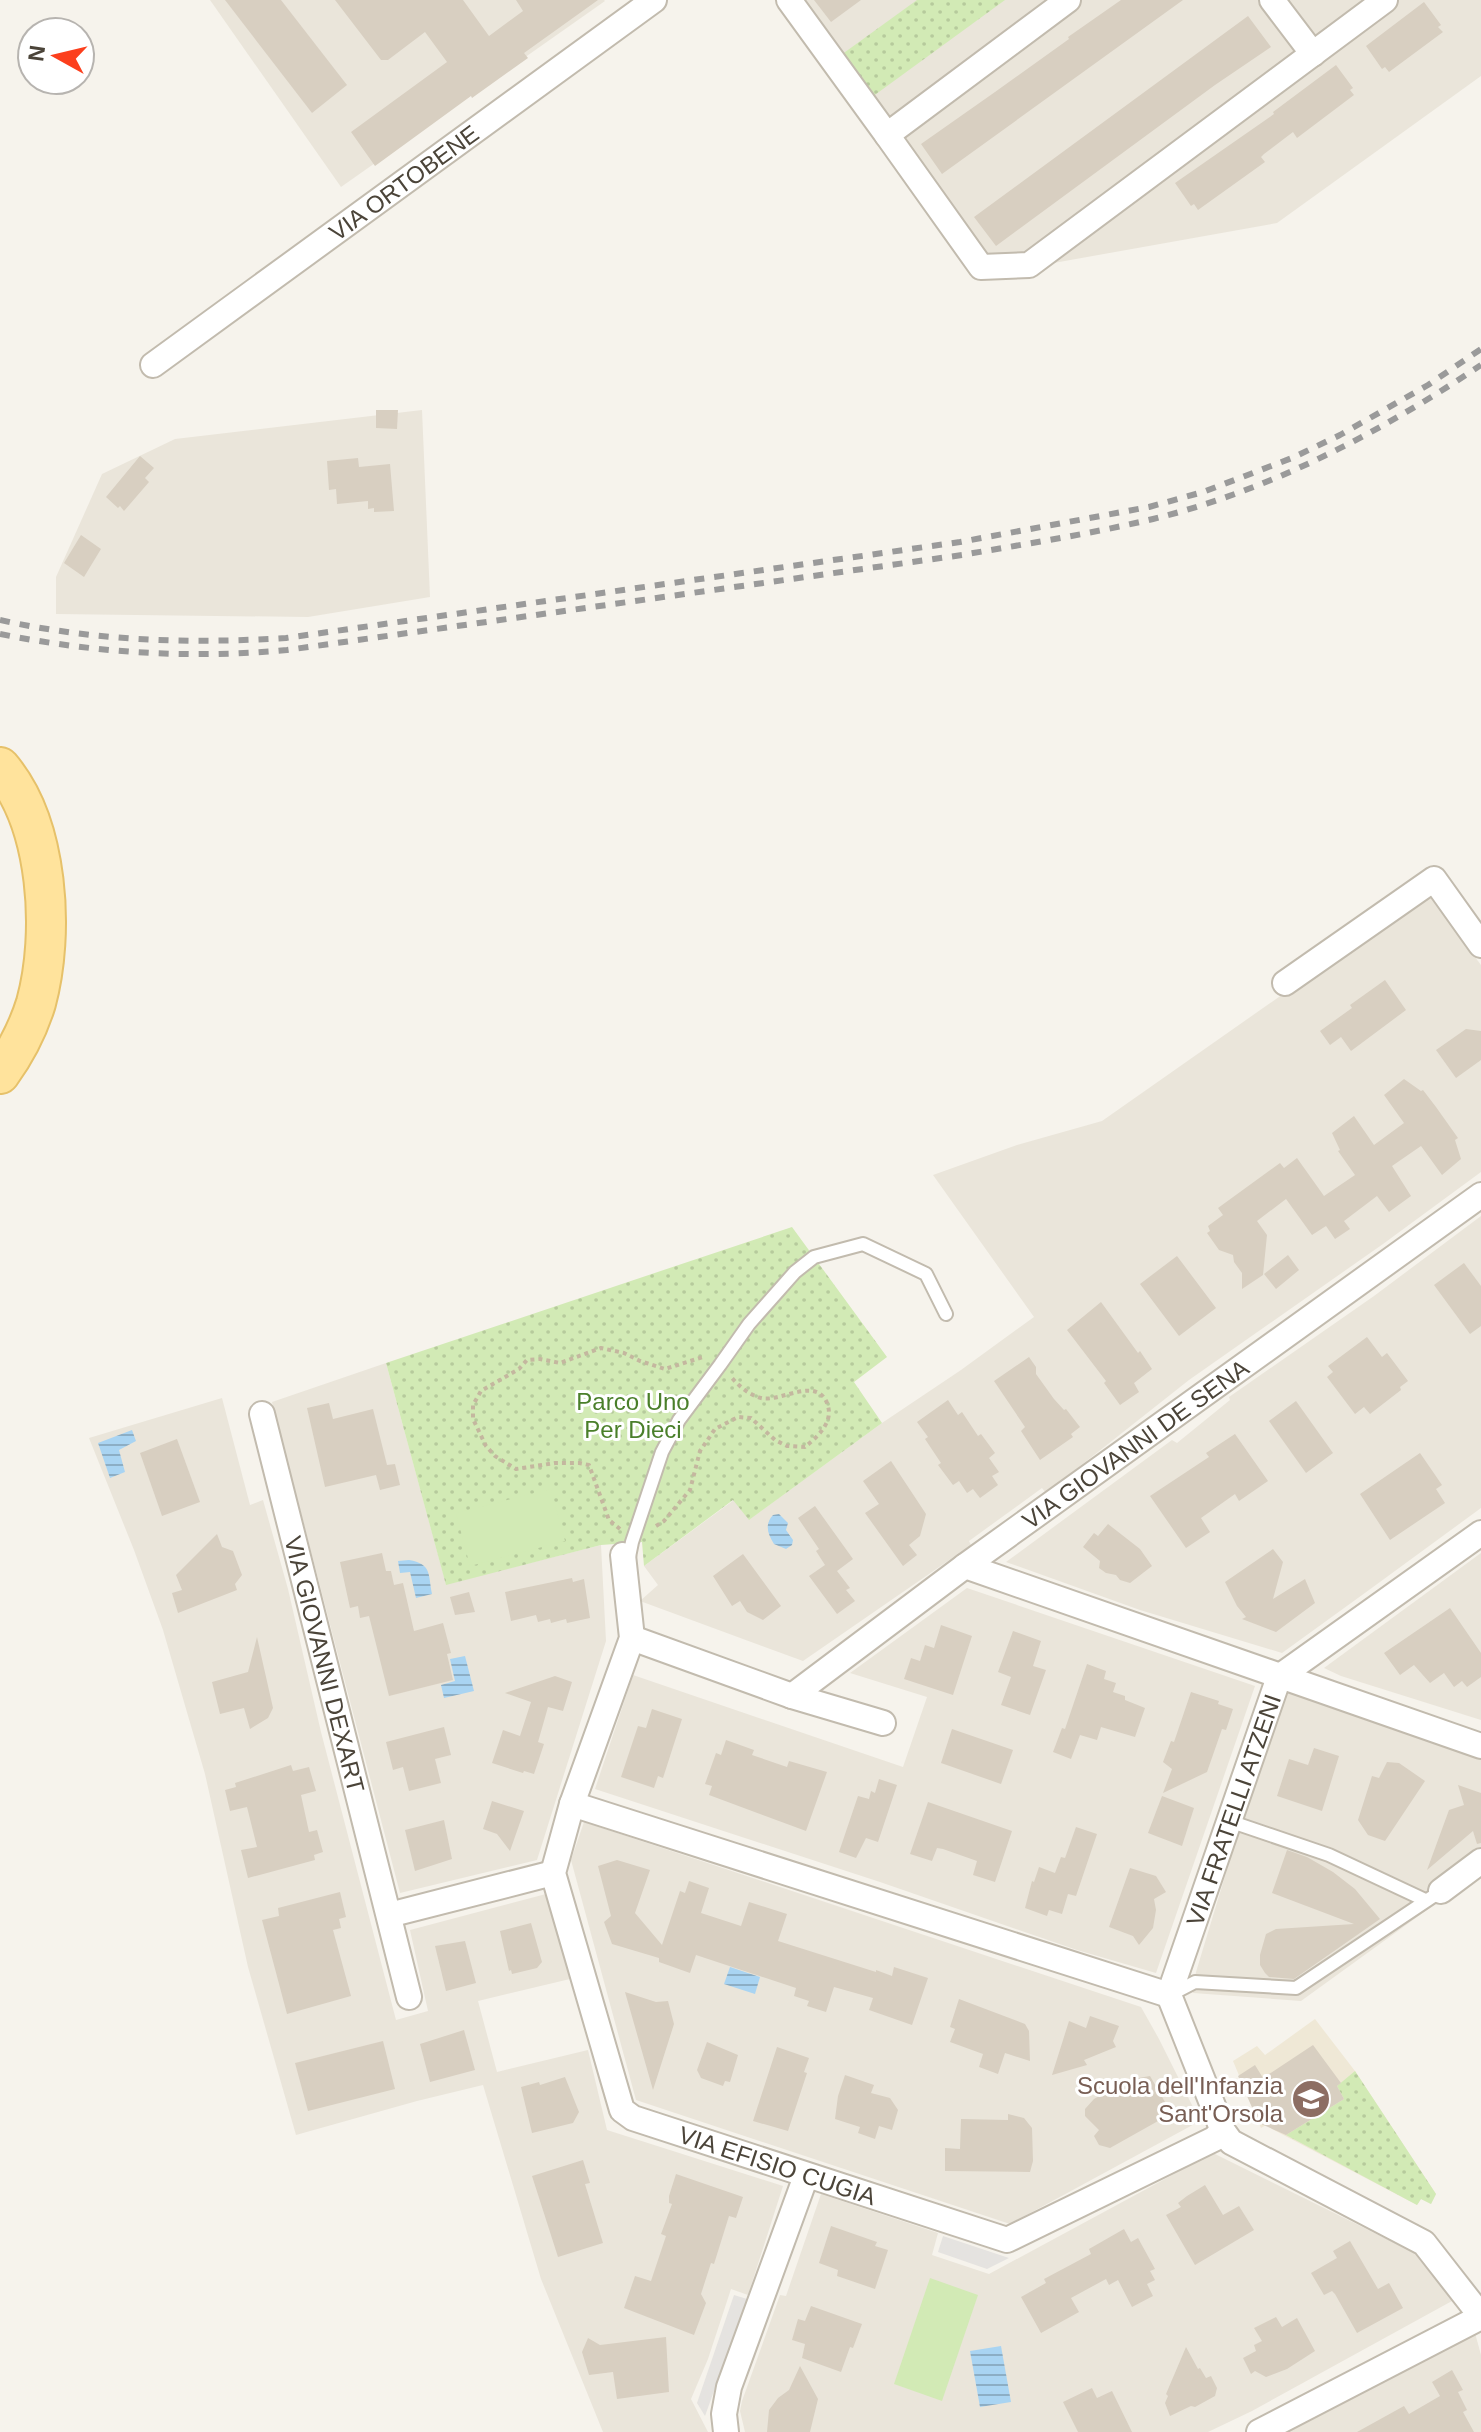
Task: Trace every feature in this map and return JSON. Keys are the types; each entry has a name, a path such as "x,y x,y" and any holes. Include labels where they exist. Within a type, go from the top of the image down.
{"main road":[{"path":"0,767 28,816 40,856 45,902 45,953 36,1003 17,1050 0,1074"}],"street":[{"name":"VIA ORTOBENE","path":"153,365 654,0"},
{"path":"789,0 981,267 1029,265 1385,0"},
{"path":"887,135 1068,0"},
{"path":"1272,0 1313,54"},
{"path":"1285,983 1434,879 1481,945"},
{"name":"VIA GIOVANNI DE SENA","path":"792,1696 965,1566 1481,1195"},
{"name":"VIA GIOVANNI DEXART","path":"262,1414 409,1997"},
{"name":"VIA FRATELLI ATZENI","path":"1169,1995 1279,1677 1481,1533"},
{"path":"389,1915 553,1873 572,1804 632,1638 624,1566"},
{"path":"965,1566 1481,1746"},
{"path":"632,1638 792,1696 883,1723"},
{"path":"572,1804 1169,1995 1223,2131 1231,2142 1424,2243 1481,2316 1259,2432"},
{"path":"1433,1896 1481,1861"},
{"name":"VIA EFISIO CUGIA","path":"553,1873 622,2110 633,2118 1007,2240 1214,2139 1223,2131"},
{"path":"726,2432 724,2414 729,2387 806,2176"}],"lane":[{"path":"624,1566 662,1452 679,1420 749,1324 795,1272 814,1257 863,1244 926,1274 946,1314"},
{"path":"1229,1821 1329,1855 1433,1896"},
{"path":"1169,1995 1195,1982 1296,1988 1433,1896"}],"path":[{"path":"601,1348 624,1353 665,1369 707,1356 715,1359 741,1388 763,1399 802,1390 815,1392 825,1399 829,1420 819,1435 805,1447 787,1446 775,1440 751,1418 738,1417 715,1429 700,1451 690,1490 664,1521 645,1534 635,1532 620,1529 609,1520 589,1465 555,1463 516,1469 495,1456 486,1446 473,1419 473,1405 481,1391 519,1369 527,1360 560,1363 601,1348"}],"shaded area":[{"path":"210,0 604,0 605,1 341,187"},
{"path":"775,0 1481,0 1481,76 1277,223 981,276"},
{"path":"422,410 430,597 308,617 56,614 56,577 102,474 175,439"},
{"path":"1427,893 1481,965 1481,1172 1189,1380 1046,1493 1042,1488 969,1541 971,1545 803,1661 640,1601 658,1585 644,1566 734,1500 750,1519 1034,1317 933,1175 1017,1145 1102,1121"},
{"path":"1481,1216 1481,1508 1369,1590 1282,1653 1140,1610 1006,1562 1172,1440 1177,1443 1230,1400 1229,1397 1374,1296"},
{"path":"386,1363 446,1584 601,1545 606,1641 537,1860 400,1893 272,1402"},
{"path":"222,1398 250,1505 263,1500 288,1589 321,1732 396,2020 428,2011 410,1930 546,1894 570,1979 478,2001 497,2072 588,2050 607,2130 783,2186 748,2295 731,2289 691,2399 708,2432 603,2432 541,2279 483,2085 296,2135 248,1967 205,1774 163,1630 89,1438"},
{"path":"1481,1553 1481,1720 1324,1668"},
{"path":"967,1588 1255,1686 1156,1973 1077,1950 595,1789 633,1675 903,1767 927,1697 850,1673"},
{"path":"1286,1692 1481,1759 1481,1848 1433,1883 1442,1899 1301,2001 1193,1993 1196,1972 1239,1830"},
{"path":"584,1822 1141,2007 1200,2121 1010,2224 636,2100 571,1860"},
{"name":"Scuola dell'Infanzia Sant'Orsola","path":"1315,2019 1355,2071 1436,2194 1431,2204 1421,2199 1417,2205 1272,2129 1271,2122 1261,2128 1233,2061 1257,2046 1265,2055"},
{"path":"1213,2153 1417,2254 1452,2301 1208,2432 745,2432 740,2411 742,2401 780,2295 786,2296 821,2194 938,2233 932,2255 989,2274"},
{"path":"943,2236 1009,2258 987,2269 938,2252"},
{"path":"734,2295 747,2299 705,2416 697,2403"},
{"path":"1468,2333 1475,2333 1481,2355 1481,2432 1287,2432"}],"green space":[{"path":"917,0 1005,0 872,97 841,55"},
{"name":"Parco Uno Per Dieci","path":"792,1227 887,1357 854,1382 882,1423 749,1520 733,1500 644,1566 642,1542 601,1545 446,1585 386,1363"},
{"path":"551,1489 565,1541 470,1566 456,1513"},
{"path":"1355,2071 1436,2194 1431,2204 1421,2199 1417,2205 1286,2135 1344,2099 1337,2086"},
{"path":"930,2278 978,2295 942,2401 894,2384"}],"water":[{"path":"132,1430 136,1441 119,1450 125,1472 110,1478 98,1443"},
{"path":"779,1514 788,1523 786,1530 793,1540 786,1549 774,1544 768,1530 770,1519"},
{"path":"409,1560 425,1567 432,1594 416,1598 410,1572 400,1573 398,1561"},
{"path":"465,1656 474,1691 444,1698 441,1685 455,1681 450,1659"},
{"path":"730,1967 760,1977 755,1994 724,1984"},
{"path":"1001,2346 1011,2402 980,2407 970,2351"}],"building":[{"path":"225,0 281,0 347,85 312,113"},
{"path":"335,0 463,0 489,36 523,11 516,0 598,0 524,53 528,58 375,166 351,132 447,62 425,32 388,60 381,60"},
{"path":"814,0 861,0 831,22"},
{"path":"1121,0 1183,0 942,174 921,144"},
{"path":"1424,2 1443,32 1389,72 1385,67 1382,69 1366,46"},
{"path":"1248,16 1271,47 996,246 974,217"},
{"path":"1336,65 1353,88 1350,90 1354,95 1297,138 1293,132 1261,157 1265,162 1198,210 1194,204 1191,206 1175,183 1274,114"},
{"path":"376,410 398,410 397,429 376,428"},
{"path":"140,456 154,468 145,478 149,482 124,511 106,497"},
{"path":"358,458 359,467 390,464 394,511 374,512 374,508 368,509 368,501 337,504 336,489 329,490 327,461"},
{"path":"81,535 101,549 84,577 64,563"},
{"path":"1385,980 1406,1010 1351,1051 1341,1037 1330,1045 1320,1031"},
{"path":"1466,1029 1481,1031 1481,1060 1456,1078 1436,1050"},
{"path":"1404,1079 1423,1090 1436,1107 1458,1138 1455,1140 1461,1159 1442,1175 1421,1146 1392,1166 1411,1196 1389,1212 1377,1196 1344,1221 1350,1229 1335,1239 1326,1226 1312,1235 1286,1199 1257,1221 1267,1235 1263,1275 1242,1289 1242,1273 1233,1255 1219,1250 1207,1233 1210,1231 1208,1226 1223,1215 1218,1208 1280,1163 1284,1168 1297,1158 1324,1196 1355,1175 1338,1151 1332,1133 1354,1116 1374,1145 1404,1123 1384,1095"},
{"path":"1288,1255 1299,1270 1276,1289 1264,1274"},
{"path":"1177,1256 1216,1308 1179,1336 1140,1284"},
{"path":"1464,1263 1481,1286 1481,1326 1470,1334 1434,1285"},
{"path":"1101,1302 1152,1369 1134,1383 1139,1392 1120,1405 1104,1383 1106,1381 1067,1330"},
{"path":"1367,1337 1382,1357 1387,1353 1408,1381 1370,1414 1364,1407 1355,1414 1327,1377 1333,1372 1328,1366"},
{"path":"1029,1357 1036,1367 1036,1374 1054,1399 1080,1427 1071,1434 1073,1437 1040,1460 1021,1431 1025,1427 994,1381"},
{"path":"948,1400 958,1415 962,1412 978,1436 981,1434 995,1453 989,1458 999,1472 992,1476 998,1485 980,1498 973,1489 967,1493 959,1481 953,1485 938,1465 941,1463 917,1422"},
{"path":"1296,1401 1333,1453 1306,1473 1269,1421"},
{"path":"329,1403 333,1419 373,1409 387,1465 395,1464 400,1485 380,1490 376,1475 325,1487 307,1408"},
{"path":"1235,1434 1268,1481 1239,1501 1235,1494 1201,1518 1210,1532 1186,1548 1150,1496 1209,1457 1206,1453"},
{"path":"177,1439 200,1502 162,1516 140,1453"},
{"path":"1420,1453 1442,1485 1436,1489 1445,1503 1390,1540 1360,1494"},
{"path":"891,1461 926,1514 920,1536 909,1545 917,1555 903,1566 865,1513 879,1504 863,1481"},
{"path":"815,1506 853,1559 837,1571 850,1588 846,1590 855,1601 837,1614 809,1576 825,1565 816,1551 819,1549 798,1518"},
{"path":"1108,1524 1140,1549 1152,1566 1130,1583 1099,1568 1100,1561 1083,1547 1094,1533 1098,1536"},
{"path":"217,1534 222,1547 233,1551 242,1575 235,1584 237,1590 178,1613 172,1593 182,1590 176,1575"},
{"path":"1273,1549 1283,1562 1273,1599 1305,1579 1315,1603 1276,1632 1242,1619 1246,1617 1225,1582"},
{"path":"382,1553 386,1571 391,1571 394,1585 403,1583 414,1631 443,1623 451,1653 447,1654 453,1680 389,1696 369,1616 360,1618 358,1606 350,1608 340,1562"},
{"path":"743,1554 781,1606 763,1620 747,1612 740,1601 732,1606 713,1576"},
{"path":"572,1578 573,1582 584,1579 590,1618 551,1623 550,1619 538,1622 536,1615 511,1621 505,1592"},
{"path":"469,1592 475,1612 455,1615 450,1597"},
{"path":"1450,1608 1481,1653 1481,1677 1467,1687 1462,1681 1454,1687 1444,1673 1430,1683 1414,1665 1400,1675 1384,1653"},
{"path":"941,1625 972,1636 953,1695 904,1679 911,1658 920,1661 925,1645 934,1648"},
{"path":"1013,1631 1041,1641 1033,1666 1046,1670 1030,1715 1001,1705 1011,1677 998,1672"},
{"path":"257,1637 273,1708 268,1718 250,1729 244,1708 220,1714 212,1682 248,1672"},
{"path":"1087,1664 1106,1671 1104,1679 1116,1683 1113,1692 1145,1708 1135,1737 1101,1727 1097,1740 1080,1735 1071,1759 1053,1752 1062,1728 1065,1729"},
{"path":"555,1676 572,1682 563,1711 548,1707 538,1742 544,1744 534,1774 492,1763 503,1730 520,1736 531,1702 505,1693"},
{"path":"1191,1692 1233,1709 1226,1730 1222,1729 1207,1772 1163,1793 1172,1769 1163,1762 1171,1741 1174,1742"},
{"path":"652,1709 682,1719 663,1778 658,1776 654,1788 621,1777 638,1726 646,1728"},
{"path":"444,1727 451,1755 435,1759 441,1783 409,1791 403,1767 393,1770 386,1742"},
{"path":"952,1729 1013,1750 1001,1784 941,1763"},
{"path":"726,1740 754,1750 752,1755 787,1767 789,1761 827,1772 806,1831 709,1795 712,1786 705,1784 716,1753 721,1755"},
{"path":"1314,1748 1339,1756 1322,1811 1277,1796 1289,1759 1308,1765"},
{"path":"1387,1762 1399,1763 1425,1781 1385,1841 1368,1835 1358,1820 1372,1776 1379,1778"},
{"path":"291,1765 293,1771 309,1767 316,1791 301,1795 309,1832 317,1830 323,1852 314,1855 315,1860 248,1878 241,1850 257,1847 247,1807 230,1811 225,1790 236,1787 235,1783"},
{"path":"879,1779 897,1785 878,1842 866,1838 856,1858 839,1852 858,1796 869,1799 871,1791 875,1793"},
{"path":"1458,1785 1481,1793 1481,1843 1477,1844 1473,1831 1427,1870 1449,1810 1464,1805"},
{"path":"1162,1796 1194,1808 1182,1846 1148,1833"},
{"path":"492,1801 524,1811 510,1851 497,1834 483,1829"},
{"path":"928,1802 1012,1831 995,1882 973,1875 977,1861 943,1849 937,1848 932,1861 910,1854"},
{"path":"444,1820 452,1859 415,1871 405,1830"},
{"path":"1076,1827 1097,1834 1076,1896 1068,1894 1062,1914 1049,1910 1047,1916 1025,1908 1039,1867 1055,1873 1061,1857 1065,1858"},
{"path":"1287,1850 1333,1872 1355,1889 1380,1919 1294,1979 1269,1977 1260,1965 1266,1934 1276,1929 1354,1924 1272,1893"},
{"path":"617,1860 650,1870 635,1913 662,1945 680,1891 685,1893 689,1881 709,1888 701,1913 741,1926 749,1902 787,1914 778,1941 892,1976 894,1967 928,1978 912,2025 869,2010 873,1998 834,1987 826,2012 807,2006 809,2001 794,1996 796,1988 696,1955 690,1973 659,1962 659,1958 612,1944 604,1922 611,1916 598,1866"},
{"path":"1130,1868 1156,1876 1166,1892 1154,1899 1153,1928 1139,1945 1133,1936 1109,1927"},
{"path":"340,1892 346,1917 339,1919 341,1928 333,1930 351,1996 287,2014 262,1920 279,1916 278,1908"},
{"path":"531,1923 542,1962 537,1968 512,1974 500,1931"},
{"path":"465,1941 476,1983 446,1991 435,1946"},
{"path":"625,1992 656,2002 668,2001 674,2024 653,2090"},
{"path":"959,1999 1025,2024 1029,2031 1030,2061 1005,2053 998,2074 979,2067 983,2054 950,2042 955,2029 950,2027"},
{"path":"1090,2016 1119,2026 1113,2041 1116,2047 1084,2060 1087,2065 1052,2075 1069,2021 1086,2028"},
{"path":"464,2030 475,2070 430,2082 420,2044"},
{"path":"383,2041 395,2089 308,2111 295,2063"},
{"path":"707,2042 738,2055 730,2082 725,2081 723,2086 701,2078 697,2070"},
{"path":"1313,2045 1341,2083 1337,2086 1344,2099 1286,2135 1259,2123 1238,2076 1255,2065 1263,2078"},
{"path":"777,2047 809,2058 788,2131 753,2121"},
{"path":"845,2075 874,2085 871,2093 890,2098 898,2110 892,2130 879,2126 875,2139 858,2133 860,2127 835,2119"},
{"path":"1150,2076 1165,2102 1160,2105 1167,2116 1110,2148 1099,2145 1094,2136 1099,2130 1085,2116 1085,2109 1106,2092 1133,2079"},
{"path":"565,2077 579,2112 573,2123 532,2133 521,2087"},
{"path":"1008,2114 1024,2118 1032,2128 1033,2161 1030,2172 945,2171 945,2148 960,2149 961,2119 1008,2120"},
{"path":"583,2160 590,2183 585,2184 603,2243 558,2257 532,2176"},
{"path":"676,2174 743,2197 736,2218 729,2216 714,2264 711,2263 701,2294 706,2303 694,2335 624,2308 635,2276 651,2281 666,2236 661,2234 672,2204 669,2203 669,2196"},
{"path":"1205,2185 1223,2215 1239,2206 1254,2230 1195,2265 1166,2215 1181,2207 1178,2203"},
{"path":"831,2226 877,2242 875,2246 888,2250 875,2289 837,2276 838,2270 819,2263"},
{"path":"1124,2229 1131,2242 1138,2238 1155,2269 1150,2271 1155,2280 1147,2284 1153,2296 1132,2307 1118,2280 1109,2285 1106,2279 1071,2298 1079,2312 1041,2333 1021,2297 1046,2283 1044,2279 1091,2254 1089,2249"},
{"path":"1350,2241 1378,2289 1389,2283 1403,2308 1357,2333 1335,2294 1332,2291 1324,2295 1311,2273 1337,2258 1333,2251"},
{"path":"811,2306 862,2324 841,2372 802,2358 805,2344 792,2340 798,2319 805,2321"},
{"path":"1276,2317 1282,2327 1297,2318 1315,2351 1287,2369 1266,2377 1255,2371 1251,2374 1243,2358 1256,2351 1254,2345 1262,2341 1254,2328"},
{"path":"666,2337 669,2392 617,2399 613,2372 589,2375 582,2352 588,2338 600,2345"},
{"path":"1186,2347 1198,2369 1206,2378 1211,2376 1217,2388 1215,2396 1170,2416 1165,2403 1166,2394"},
{"path":"800,2366 818,2399 810,2432 767,2432 769,2410 789,2390"},
{"path":"1452,2370 1463,2390 1458,2392 1467,2410 1463,2412 1474,2432 1357,2432 1404,2406 1409,2414 1440,2396 1432,2382"},
{"path":"1092,2388 1097,2398 1112,2391 1132,2432 1078,2432 1063,2402"}],"railway":[{"path":"0,620 107,637 214,641 286,638 960,542 1149,507 1203,492 1292,458 1340,435 1428,385 1481,349"},
{"path":"0,634 107,650 179,654 287,650 962,555 1058,538 1197,507 1282,475 1364,436 1481,365"}],"place":[{"name":"Scuola dell'Infanzia Sant'Orsola","path":"1311,2099"}]}
